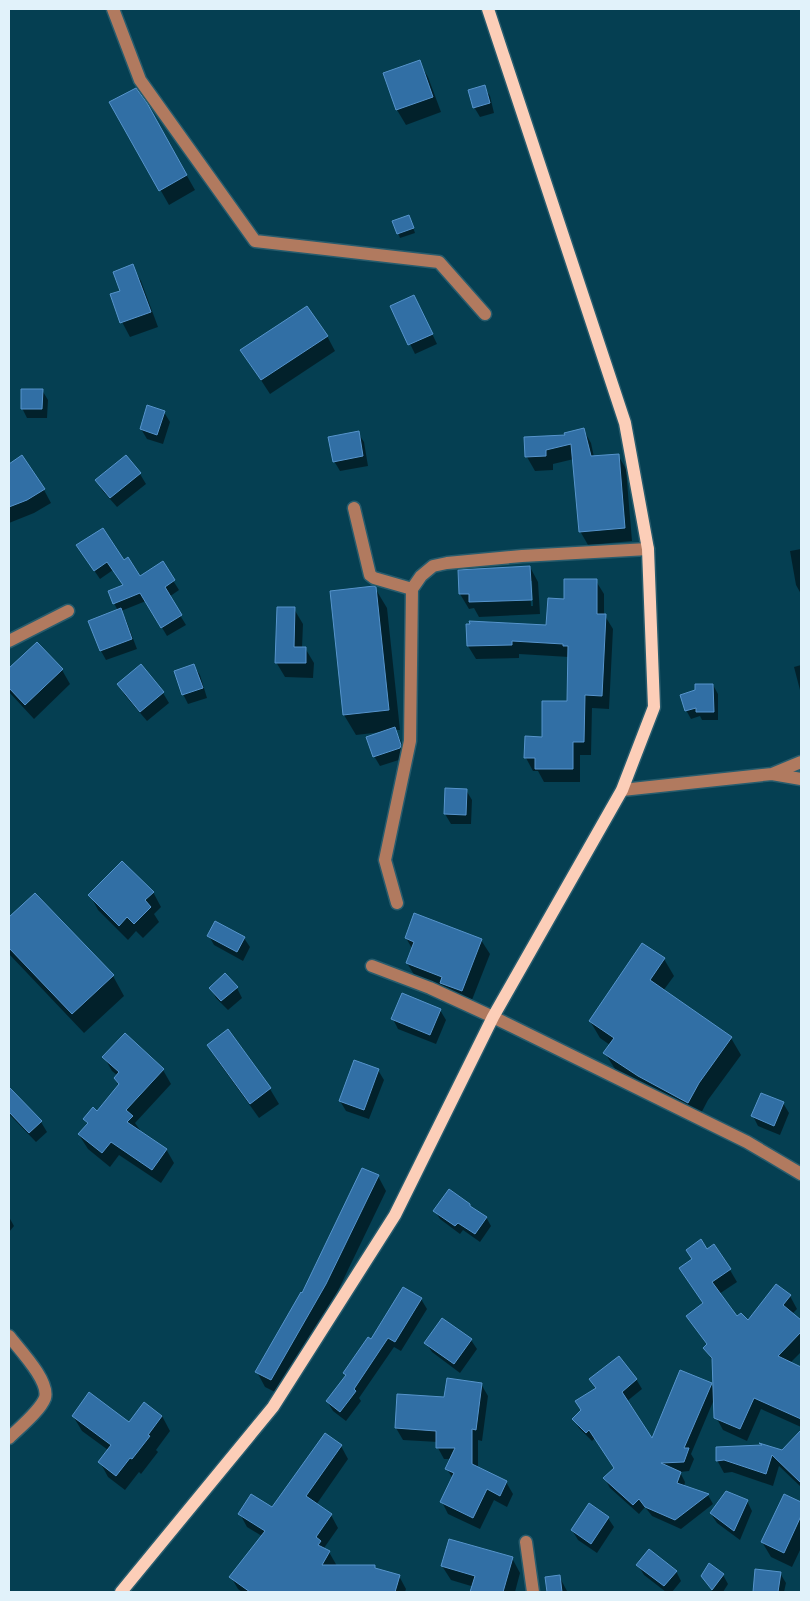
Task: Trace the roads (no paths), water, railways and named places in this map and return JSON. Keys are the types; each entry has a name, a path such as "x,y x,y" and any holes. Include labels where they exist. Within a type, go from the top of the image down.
{"main road":[{"path":"121,1592 273,1407 395,1215 493,1017 622,790 654,707 648,549 625,423 488,9"}],"street":[{"path":"112,9 140,80 255,241 439,262 485,314"},
{"path":"354,508 370,575 374,578 412,589"},
{"path":"397,903 385,860 410,741 412,589 421,576 432,566 447,563 522,556 648,549"},
{"path":"9,641 68,611"},
{"path":"772,774 801,762"},
{"path":"622,790 772,774 801,779"},
{"path":"372,966 430,988 493,1017 747,1142 801,1174"},
{"path":"9,1336 43,1382 45,1396 38,1408 9,1438"},
{"path":"526,1542 533,1592"}]}
